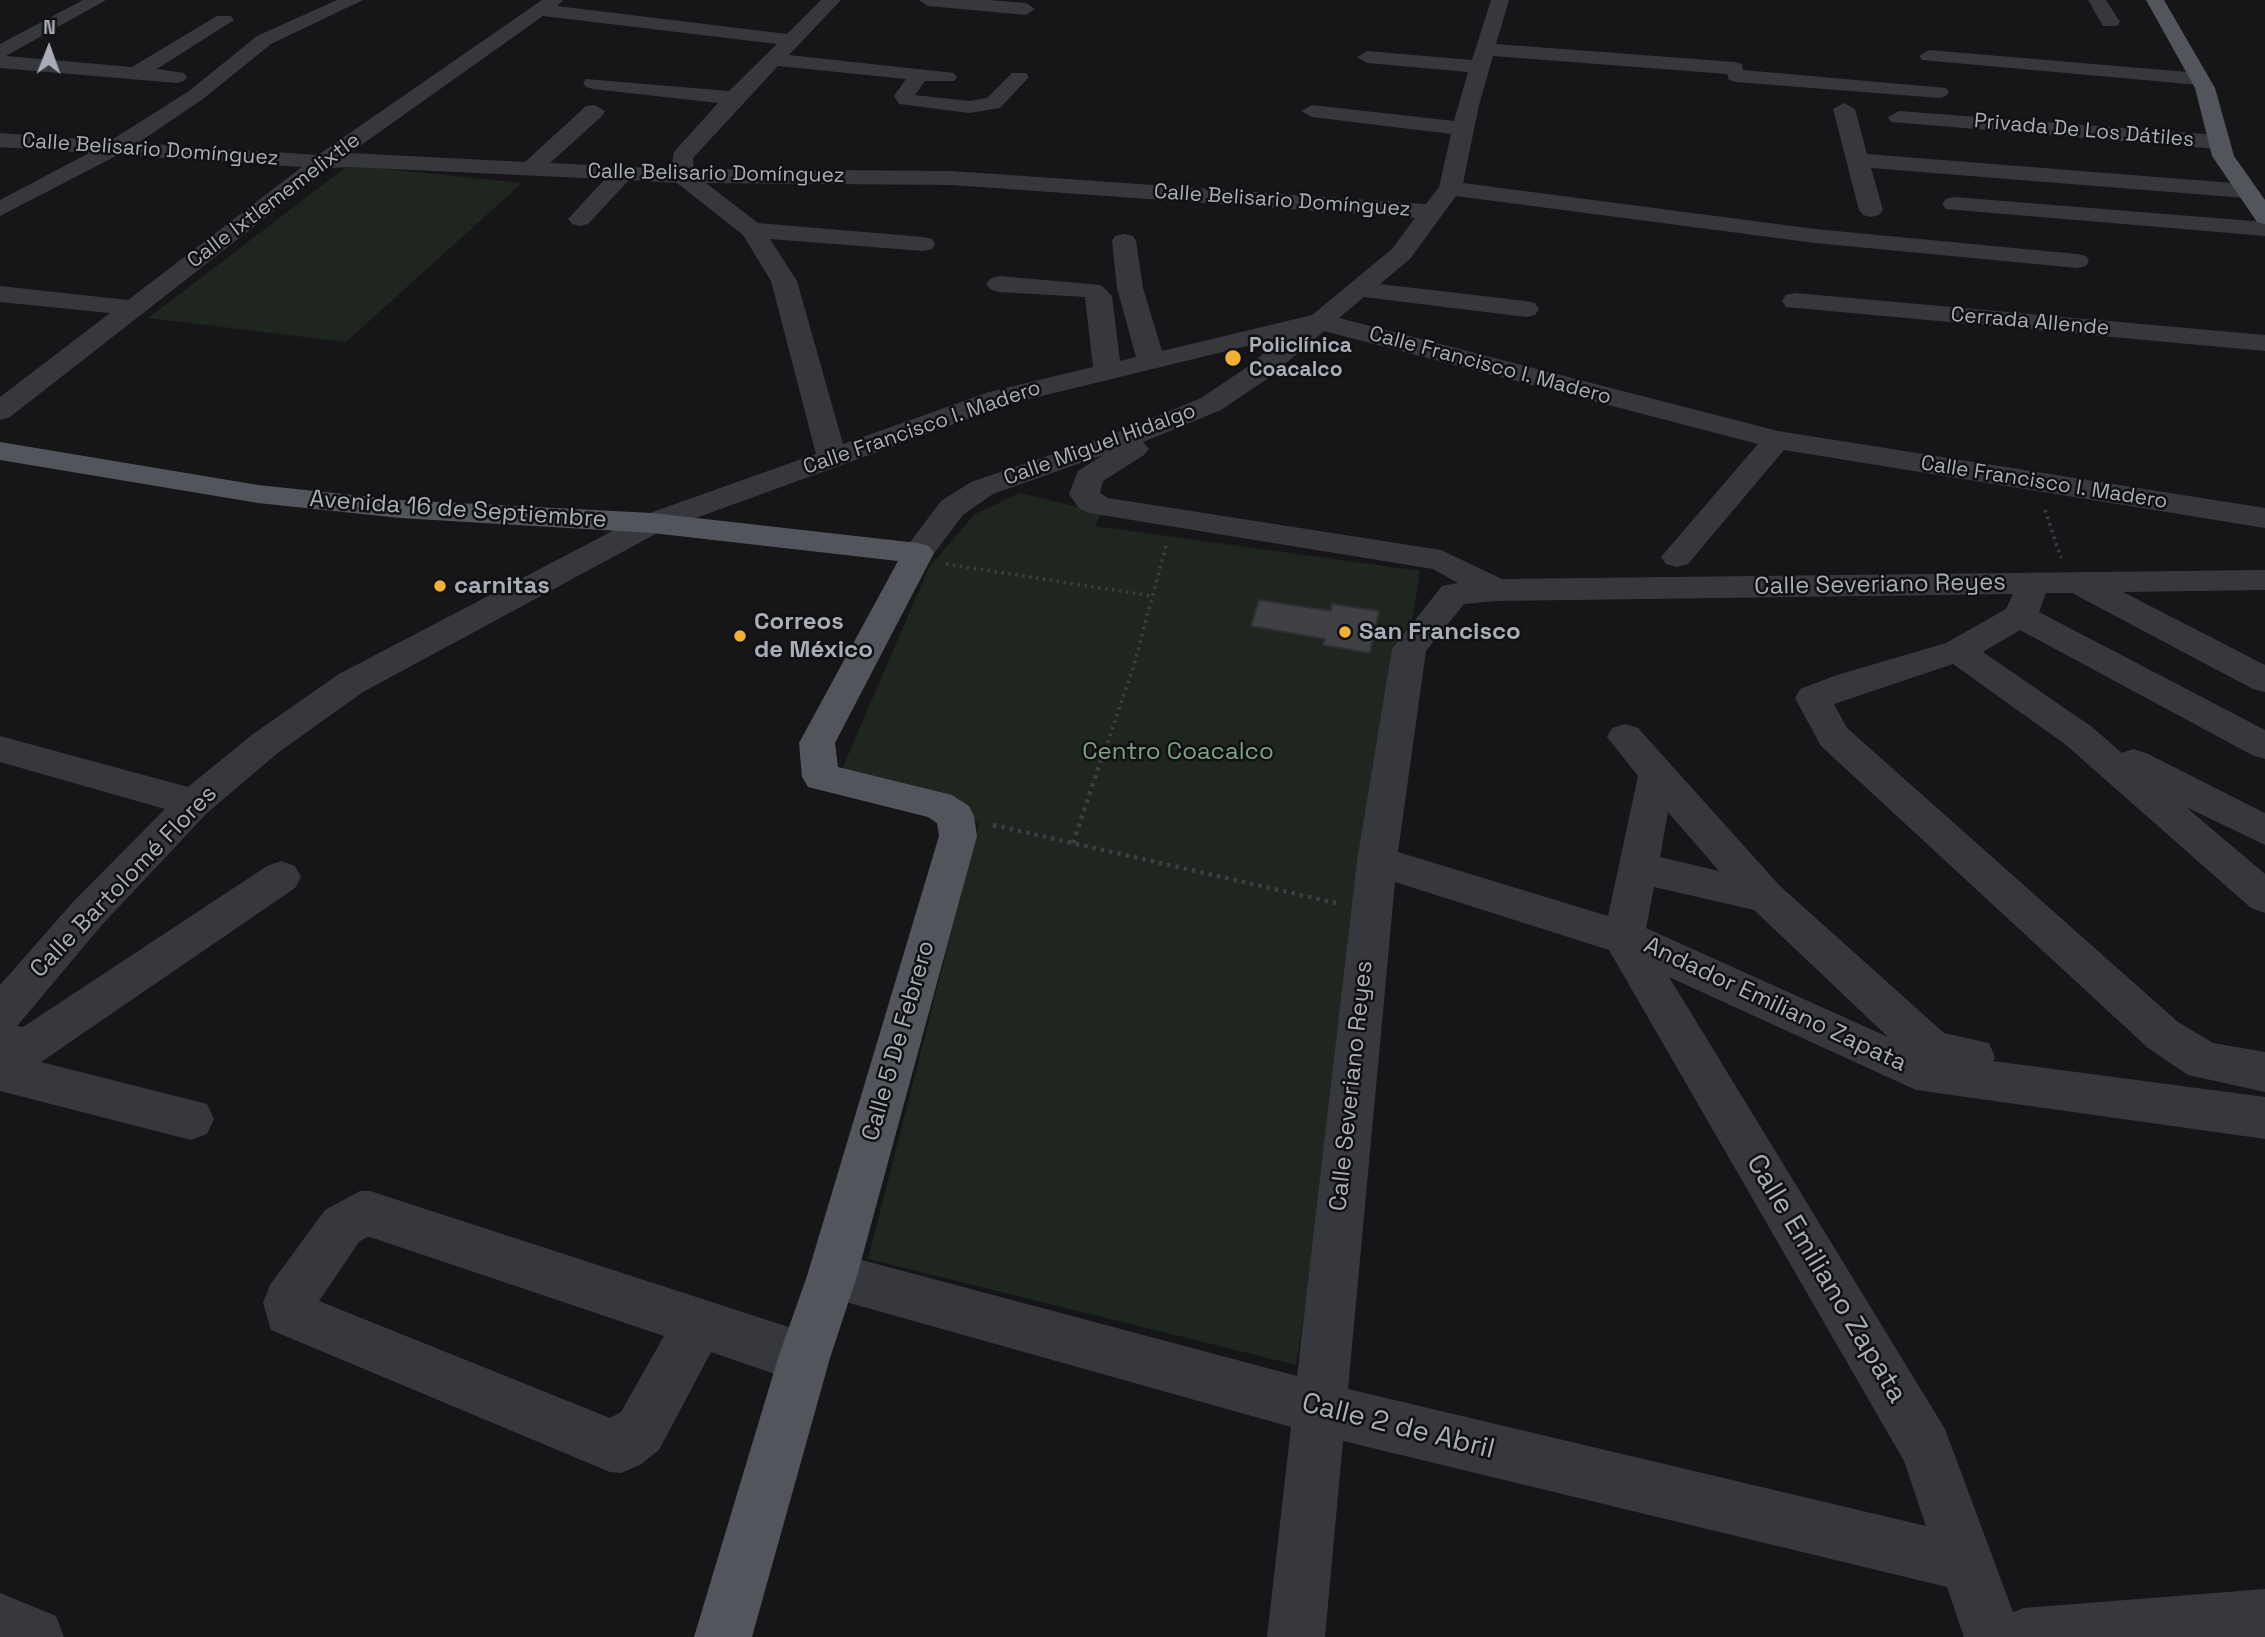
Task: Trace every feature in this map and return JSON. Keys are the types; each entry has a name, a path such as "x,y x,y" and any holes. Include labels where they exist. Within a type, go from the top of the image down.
{"main road":[{"path":"2155,0 2205,88 2218,142 2227,164 2265,217"},
{"name":"Avenida 16 de Septiembre","path":"0,451 258,494 400,509 652,523 916,556"},
{"path":"916,556 817,743 821,777 939,805 954,816"},
{"name":"Calle 5 De Febrero","path":"723,1637 804,1358 832,1276 958,836 954,816"}],"street":[{"path":"0,52 97,0"},
{"path":"0,209 116,147 218,80 242,55 264,40 313,15 354,0"},
{"path":"832,0 734,97 682,157 683,176 752,230 784,281 832,458"},
{"path":"928,0 1026,9"},
{"name":"Calle Miguel Hidalgo","path":"916,556 952,508 982,488 1211,404 1257,373 1401,254 1450,188 1463,129 1500,0"},
{"path":"2097,0 2110,23"},
{"path":"546,5 792,40"},
{"name":"Calle Ixtlememelixtle","path":"0,411 323,162 546,5"},
{"path":"136,74 224,20"},
{"path":"1929,56 2199,79"},
{"path":"1367,57 1483,58 1736,71 1939,92"},
{"path":"772,59 947,77"},
{"path":"0,62 177,77"},
{"path":"919,75 904,96 906,100 969,107 993,104 1018,77"},
{"path":"593,83 734,97"},
{"path":"1844,109 1871,210"},
{"path":"530,169 594,111"},
{"path":"1312,111 1463,129"},
{"name":"Privada De Los Dátiles","path":"1899,117 2218,142"},
{"name":"Privada De Los Dátiles","path":"1950,121 1966,156"},
{"name":"Calle Belisario Domínguez","path":"0,140 323,162 683,176 952,178 1432,212"},
{"path":"1857,160 2245,191"},
{"path":"580,219 623,173"},
{"path":"1450,188 1815,236 2077,261"},
{"path":"1954,204 2265,229"},
{"path":"752,230 923,244"},
{"path":"1124,241 1130,288 1152,361"},
{"path":"999,284 1092,290 1099,296 1107,370"},
{"path":"1358,289 1526,309"},
{"path":"0,294 134,308"},
{"name":"Cerrada Allende","path":"1795,301 2265,343"},
{"name":"Calle Francisco I. Madero","path":"652,523 999,398 1318,321 1777,440 2265,518"},
{"name":"Calle Severiano Reyes","path":"1187,415 1089,477 1084,494 1100,506 1441,560 1496,590"},
{"path":"1677,557 1777,440"},
{"name":"Calle Bartolomé Flores","path":"0,1016 87,914 194,803 267,743 351,683 652,523"},
{"name":"Calle Severiano Reyes","path":"1296,1637 1371,911 1409,649 1454,594 1496,590 2265,580"},
{"path":"2073,582 2265,680"},
{"path":"2034,583 2020,616 1958,651 1849,684 1813,698 1834,737 2163,1035 2204,1061 2265,1072"},
{"path":"2020,616 2265,746"},
{"path":"1958,651 2079,736 2265,897"},
{"path":"2079,736 2265,830"},
{"path":"1625,737 1766,897 1932,1050 2053,1070"},
{"path":"0,749 194,803"},
{"path":"1624,938 1657,772"},
{"name":"Andador Emiliano Zapata","path":"1377,861 1624,938 1916,1070 2265,1118"},
{"path":"1639,868 1766,897"},
{"path":"0,1042 29,1047 281,877"},
{"name":"Calle Emiliano Zapata","path":"1624,938 1926,1448 1993,1637"},
{"path":"0,1071 191,1119"},
{"path":"699,1323 640,1431 621,1446 610,1445 295,1317 289,1312 288,1303 342,1226 360,1214 370,1214 699,1323 804,1358"},
{"name":"Calle 2 de Abril","path":"832,1276 1318,1408 1968,1564"},
{"path":"2024,1637 2265,1618"},
{"path":"0,1622 35,1637"}],"path":[{"path":"2036,481 2073,582"},
{"path":"1073,843 1134,665 1168,517"},
{"path":"916,556 1152,596"},
{"path":"954,816 1371,911"}],"green space":[{"path":"349,165 522,183 346,342 148,318"},
{"name":"Centro Coacalco","path":"1020,493 1102,513 1095,526 1420,571 1296,1365 868,1259 979,824 932,793 842,769 929,567 975,514"}],"building":[{"name":"San Francisco","path":"1259,600 1331,611 1332,604 1379,611 1370,653 1323,645 1325,639 1251,626"}],"place":[{"name":"Policlínica Coacalco","path":"1233,358"},
{"name":"carnitas","path":"440,586"},
{"name":"San Francisco","path":"1345,632"},
{"name":"Correos de México","path":"740,636"}]}
